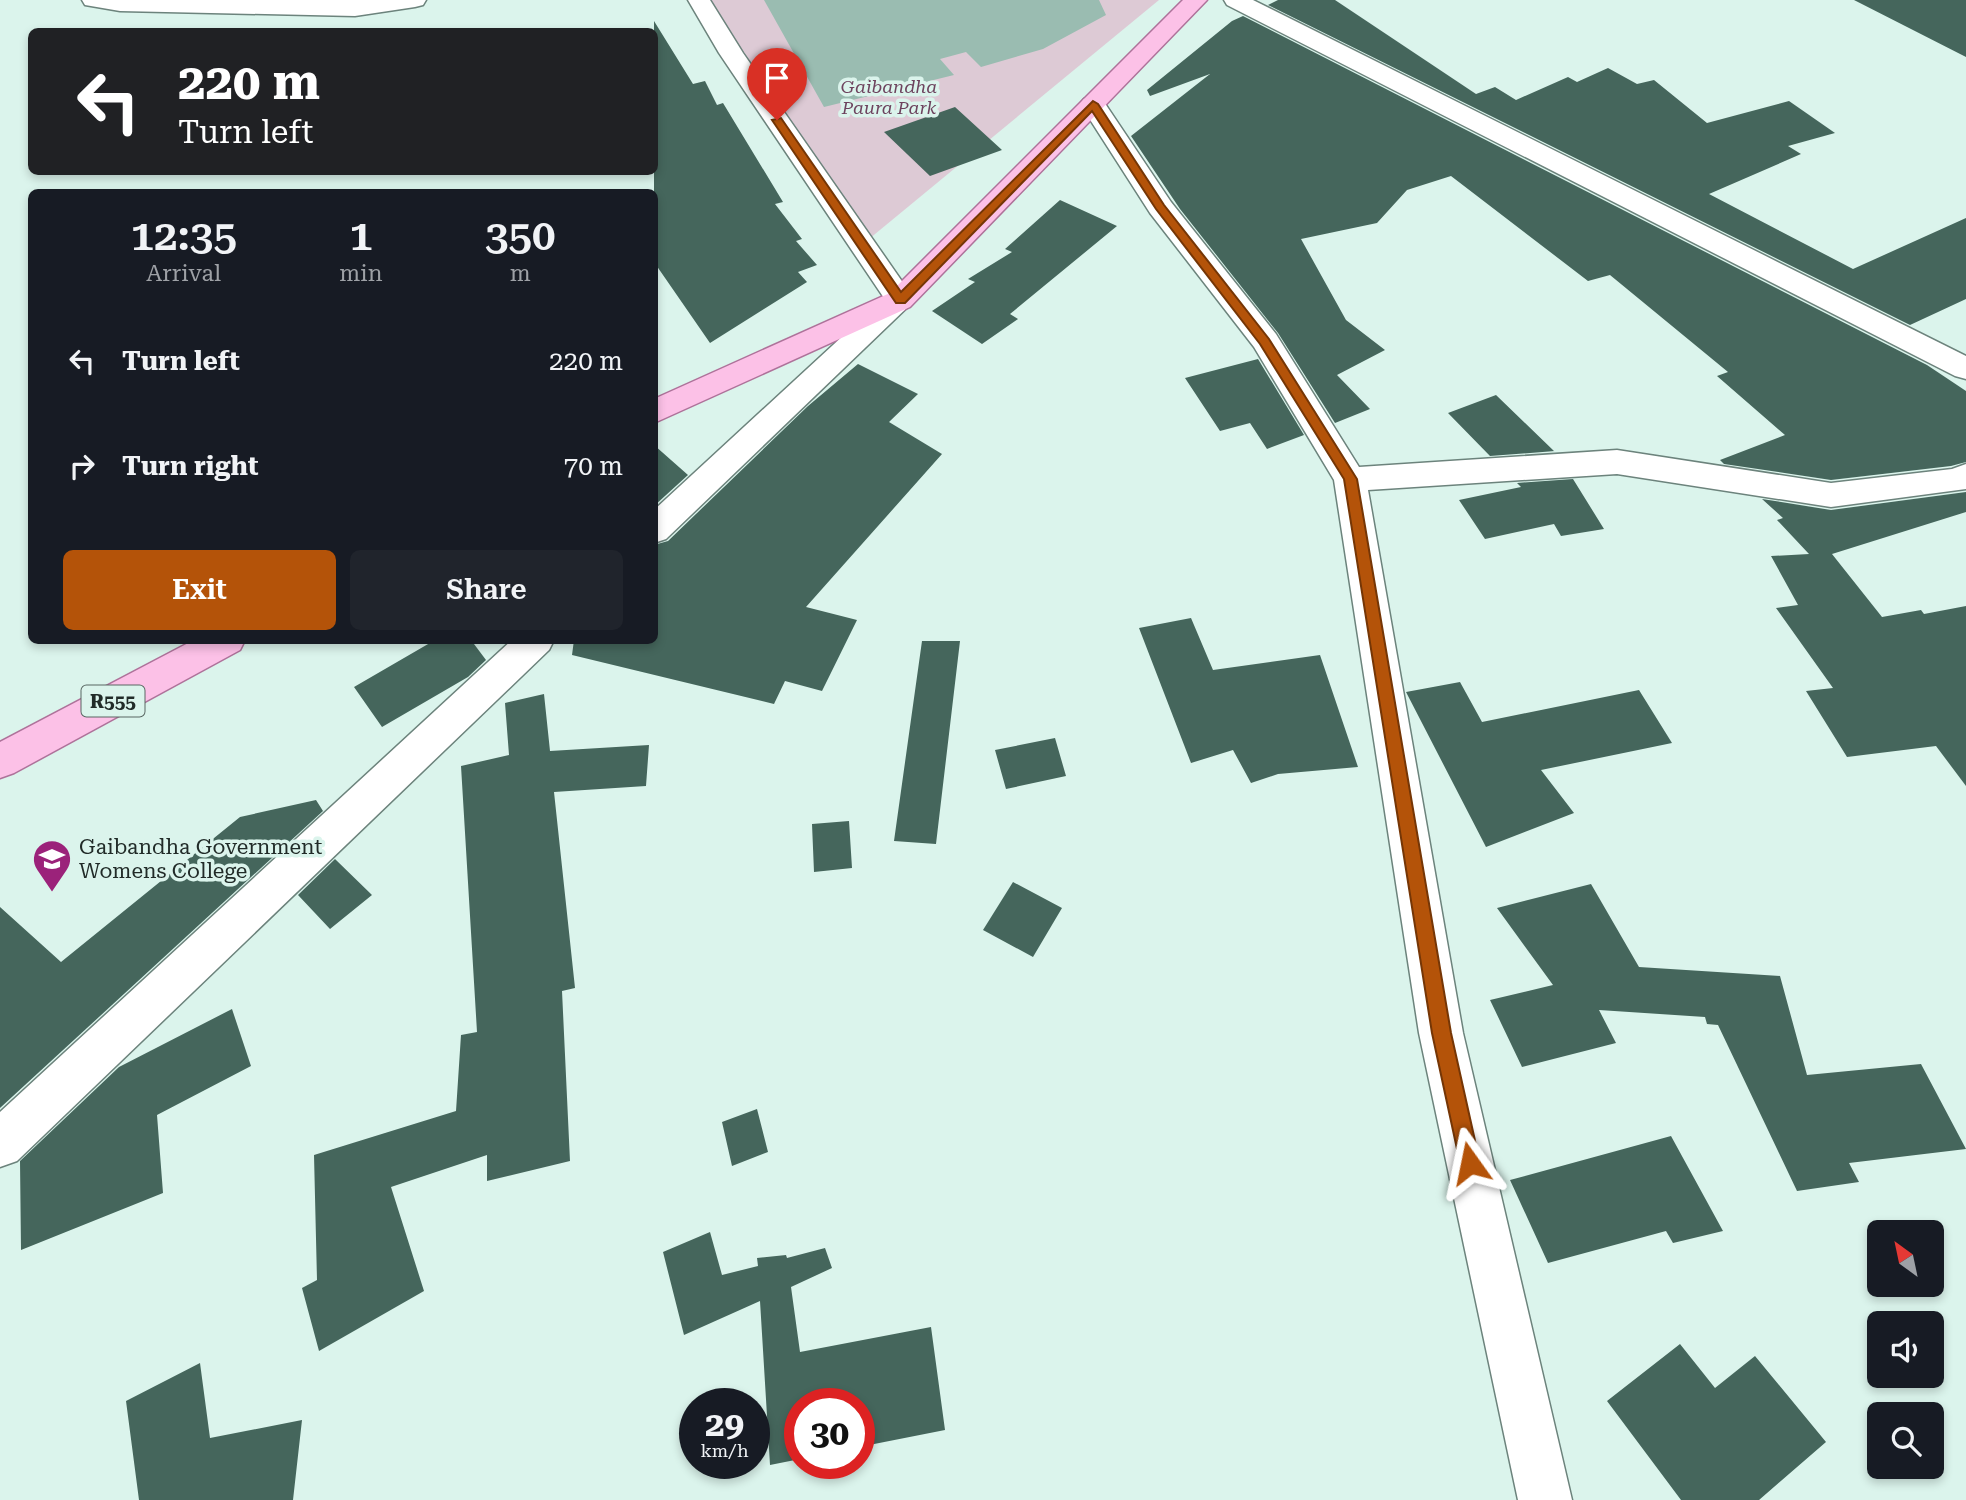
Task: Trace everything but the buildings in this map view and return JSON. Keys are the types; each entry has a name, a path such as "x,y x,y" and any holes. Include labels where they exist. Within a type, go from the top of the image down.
{"main road":[{"path":"658,410 900,300 1196,0"},
{"name":"R555","path":"0,761 219,644"}],"street":[{"path":"93,0 120,4 355,9 415,0"},
{"path":"658,526 900,300 731,53 699,0"},
{"path":"1235,0 1966,369"},
{"path":"1093,104 1160,207 1265,341 1350,479 1441,1033 1545,1500"},
{"path":"1350,479 1617,463 1831,495 1957,480 1966,476"},
{"path":"0,1144 532,644"}],"green space":[{"name":"Gaibandha Paura Park","path":"708,0 1159,0 869,239"}],"shaded area":[{"path":"764,0 1099,0 1106,15 1043,49 981,67 966,52 940,59 954,75 824,107"}],"place":[{"name":"Gaibandha Government Womens College","path":"52,893"}],"route":[{"path":"777,120 900,300 1093,104 1160,207 1265,341 1350,479 1441,1033 1470,1163"}]}
